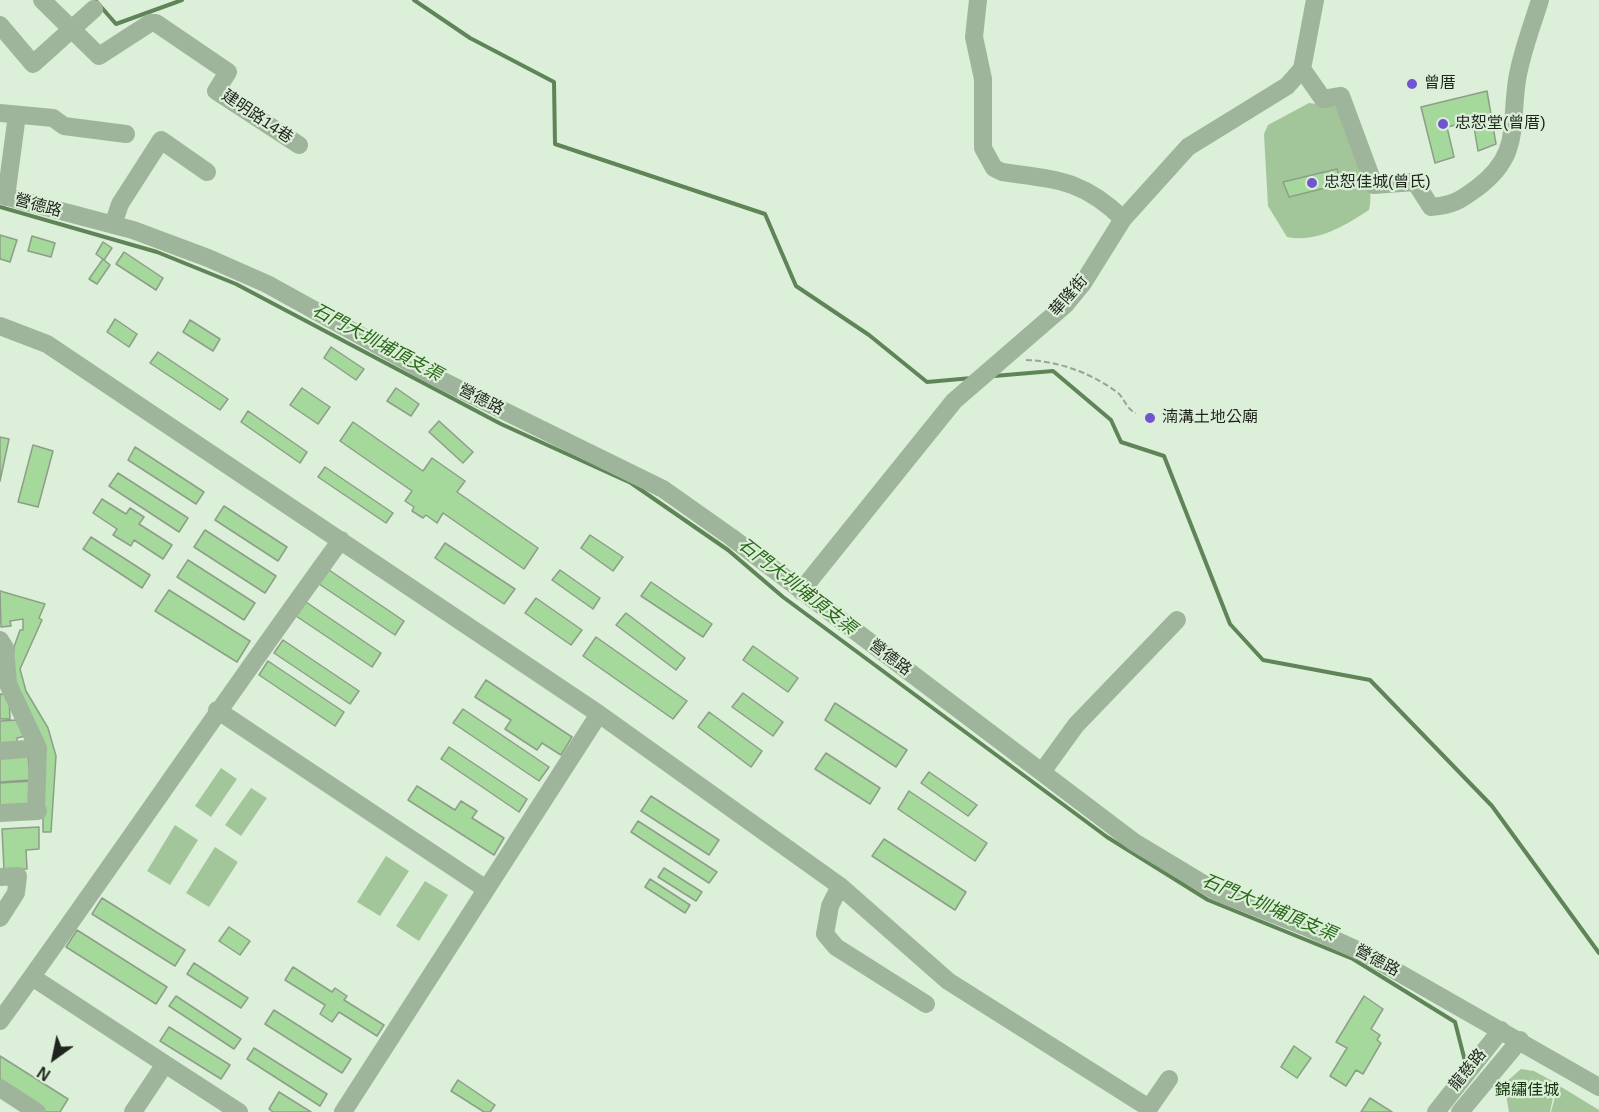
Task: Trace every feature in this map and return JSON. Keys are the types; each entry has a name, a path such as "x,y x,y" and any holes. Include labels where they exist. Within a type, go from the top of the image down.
{"street":[{"name":"建明路14巷","path":"42,0 99,56 150,23 156,23 228,72 216,92 299,145"},
{"path":"978,0 974,37 983,79 983,148 987,160 994,168 1002,172 1055,180 1085,188 1102,198 1123,219"},
{"path":"1315,0 1302,69 1323,99 1341,96 1374,185 1415,182 1431,207 1453,205 1491,178 1503,162 1514,129 1517,80 1540,0"},
{"path":"0,25 33,64 94,9"},
{"name":"華隆街","path":"801,591 954,400 1065,305 1083,283 1123,219 1188,147 1287,86 1302,69"},
{"path":"3,196 8,114 53,118 64,126 126,134"},
{"path":"113,225 120,204 161,140 207,172"},
{"name":"營德路","path":"3,196 113,225 208,258 267,284 458,389 616,464 663,489 1134,842 1217,892 1304,926 1366,954 1599,1087"},
{"path":"0,326 47,344 599,714 840,886 948,981 1149,1108 1169,1080"},
{"path":"0,1021 217,710 341,540"},
{"path":"1042,772 1076,725 1177,620"},
{"path":"0,640 5,648 4,684 38,748 37,811 0,813"},
{"path":"217,710 486,888"},
{"path":"343,1112 599,714"},
{"path":"0,751 38,748"},
{"path":"0,918 16,892 9,876"},
{"path":"840,886 830,906 825,934 836,947 926,1004"},
{"path":"32,977 239,1112"},
{"name":"龍慈路","path":"1436,1112 1502,1030"},
{"name":"龍慈路","path":"1460,1112 1520,1040"},
{"path":"133,1112 165,1064"},
{"path":"0,1088 37,1112"}],"path":[{"path":"1025,360 1052,362 1090,377 1119,394 1129,410 1136,413"}],"green space":[{"path":"1309,103 1340,107 1366,171 1371,198 1369,210 1330,232 1309,238 1287,237 1268,206 1264,134 1268,125"},
{"path":"221,768 237,779 211,817 195,806"},
{"path":"251,788 267,798 241,836 225,825"},
{"path":"175,825 198,840 170,885 147,871"},
{"path":"215,847 238,862 209,907 186,893"},
{"path":"386,856 409,871 380,916 357,902"},
{"path":"425,881 448,895 419,941 396,926"},
{"name":"錦繡佳城","path":"1521,1069 1534,1071 1556,1083 1550,1112 1509,1112 1504,1084"},
{"path":"1558,1085 1599,1110 1599,1112 1551,1112"}],"building":[{"name":"忠恕堂(曾厝)","path":"1487,91 1496,144 1478,151 1473,121 1447,127 1454,157 1435,163 1421,107"},
{"name":"忠恕佳城(曾氏)","path":"1337,169 1341,184 1289,197 1283,182"},
{"path":"0,235 17,240 10,262 0,259"},
{"path":"32,236 55,243 51,257 28,251"},
{"path":"103,242 112,248 104,260 96,254"},
{"path":"124,252 163,278 156,290 116,264"},
{"path":"103,259 110,265 97,284 89,279"},
{"path":"115,319 137,334 129,347 107,332"},
{"path":"190,320 220,339 213,351 183,332"},
{"path":"331,347 364,369 356,380 324,358"},
{"path":"158,352 228,399 220,410 150,363"},
{"path":"302,388 330,407 318,424 290,405"},
{"path":"396,388 419,404 411,416 387,401"},
{"path":"248,411 307,452 300,463 241,422"},
{"path":"439,421 473,452 463,463 429,432"},
{"path":"353,422 423,471 432,458 465,481 457,492 538,548 524,569 443,513 437,523 426,515 423,518 412,511 414,507 405,501 412,491 340,441"},
{"path":"0,437 9,439 0,481"},
{"path":"33,445 53,451 38,507 18,502"},
{"path":"135,447 204,492 196,504 128,460"},
{"path":"325,467 393,513 386,523 318,477"},
{"path":"118,473 188,518 179,532 109,486"},
{"path":"102,499 126,514 130,508 144,517 139,524 172,545 163,559 134,540 131,546 113,535 117,529 93,513"},
{"path":"224,506 287,547 278,561 215,520"},
{"path":"205,530 276,576 265,593 194,547"},
{"path":"590,535 623,557 613,571 581,548"},
{"path":"91,537 150,575 142,588 83,549"},
{"path":"445,543 515,589 504,604 435,558"},
{"path":"188,560 255,603 244,620 177,577"},
{"path":"329,570 404,621 395,635 319,584"},
{"path":"560,570 600,598 593,609 552,580"},
{"path":"651,582 712,624 703,637 641,596"},
{"path":"169,590 250,641 237,662 155,611"},
{"path":"0,591 45,604 39,618 42,620 20,669 26,691 48,728 56,756 51,832 43,832 43,760 11,683 14,647 20,630 23,630 23,619 10,621 11,626 1,627"},
{"path":"536,598 582,630 571,645 525,613"},
{"path":"306,602 381,653 372,667 296,616"},
{"path":"626,613 685,658 676,670 616,625"},
{"path":"596,637 687,701 673,719 583,656"},
{"path":"283,640 359,691 350,704 274,653"},
{"path":"753,646 798,678 788,692 743,660"},
{"path":"268,661 344,712 335,726 259,675"},
{"path":"486,680 572,737 561,755 542,743 537,750 505,729 511,720 475,697"},
{"path":"743,693 783,722 773,736 732,707"},
{"path":"0,694 9,695 10,719 0,719"},
{"path":"835,703 907,750 896,767 825,720"},
{"path":"463,709 549,767 539,781 453,723"},
{"path":"709,712 762,751 751,767 698,727"},
{"path":"17,720 25,736 17,738 17,745 0,746 0,721"},
{"path":"449,747 527,799 519,812 441,759"},
{"path":"826,753 880,788 870,804 815,769"},
{"path":"28,754 30,780 0,782 0,756"},
{"path":"929,772 977,805 968,816 921,783"},
{"path":"33,781 32,806 0,809 0,783"},
{"path":"417,786 455,810 461,801 477,811 472,818 504,838 494,855 408,800"},
{"path":"909,791 987,843 975,861 898,809"},
{"path":"651,796 719,840 709,855 641,811"},
{"path":"638,821 717,872 709,883 631,832"},
{"path":"39,827 39,849 26,850 27,869 4,870 2,829"},
{"path":"884,839 966,892 955,910 872,856"},
{"path":"664,868 702,892 696,901 658,877"},
{"path":"650,879 690,905 685,913 645,887"},
{"path":"102,898 185,950 175,966 92,914"},
{"path":"229,927 250,941 240,955 219,941"},
{"path":"77,930 167,987 156,1004 66,947"},
{"path":"194,963 248,998 241,1008 187,974"},
{"path":"293,967 332,992 335,988 347,996 344,1000 384,1025 377,1036 339,1012 332,1022 320,1014 325,1005 285,980"},
{"path":"176,996 241,1039 234,1049 169,1006"},
{"path":"1364,996 1383,1009 1371,1029 1380,1035 1377,1040 1381,1043 1363,1074 1356,1070 1346,1086 1330,1076 1347,1048 1336,1042"},
{"path":"274,1010 351,1059 342,1073 265,1024"},
{"path":"169,1027 230,1065 221,1079 160,1041"},
{"path":"1294,1046 1311,1058 1297,1078 1281,1067"},
{"path":"254,1048 327,1094 320,1106 247,1059"},
{"path":"0,1056 68,1099 60,1112 45,1112 0,1084"},
{"path":"458,1080 495,1105 490,1112 484,1112 451,1091"},
{"path":"279,1092 311,1112 273,1112 269,1109"},
{"path":"1370,1098 1392,1112 1361,1112"}],"waterway":[{"name":"石門大圳埔頂支渠","path":"95,0 116,24 182,0"},
{"name":"石門大圳埔頂支渠","path":"414,0 470,38 554,82 555,144 765,214 796,286 869,335 927,382 972,378"},
{"name":"石門大圳埔頂支渠","path":"0,207 157,252 236,284 501,424 631,483 728,550 783,597 1107,837 1208,900 1353,959 1455,1022 1466,1065"},
{"name":"石門大圳埔頂支渠","path":"994,376 1053,371 1111,420 1121,442 1164,456 1230,624 1263,660 1370,680 1492,806 1599,953"}],"place":[{"name":"曾厝","path":"1412,84"},
{"name":"忠恕堂(曾厝)","path":"1443,124"},
{"name":"忠恕佳城(曾氏)","path":"1312,183"},
{"name":"湳溝土地公廟","path":"1150,418"}]}
